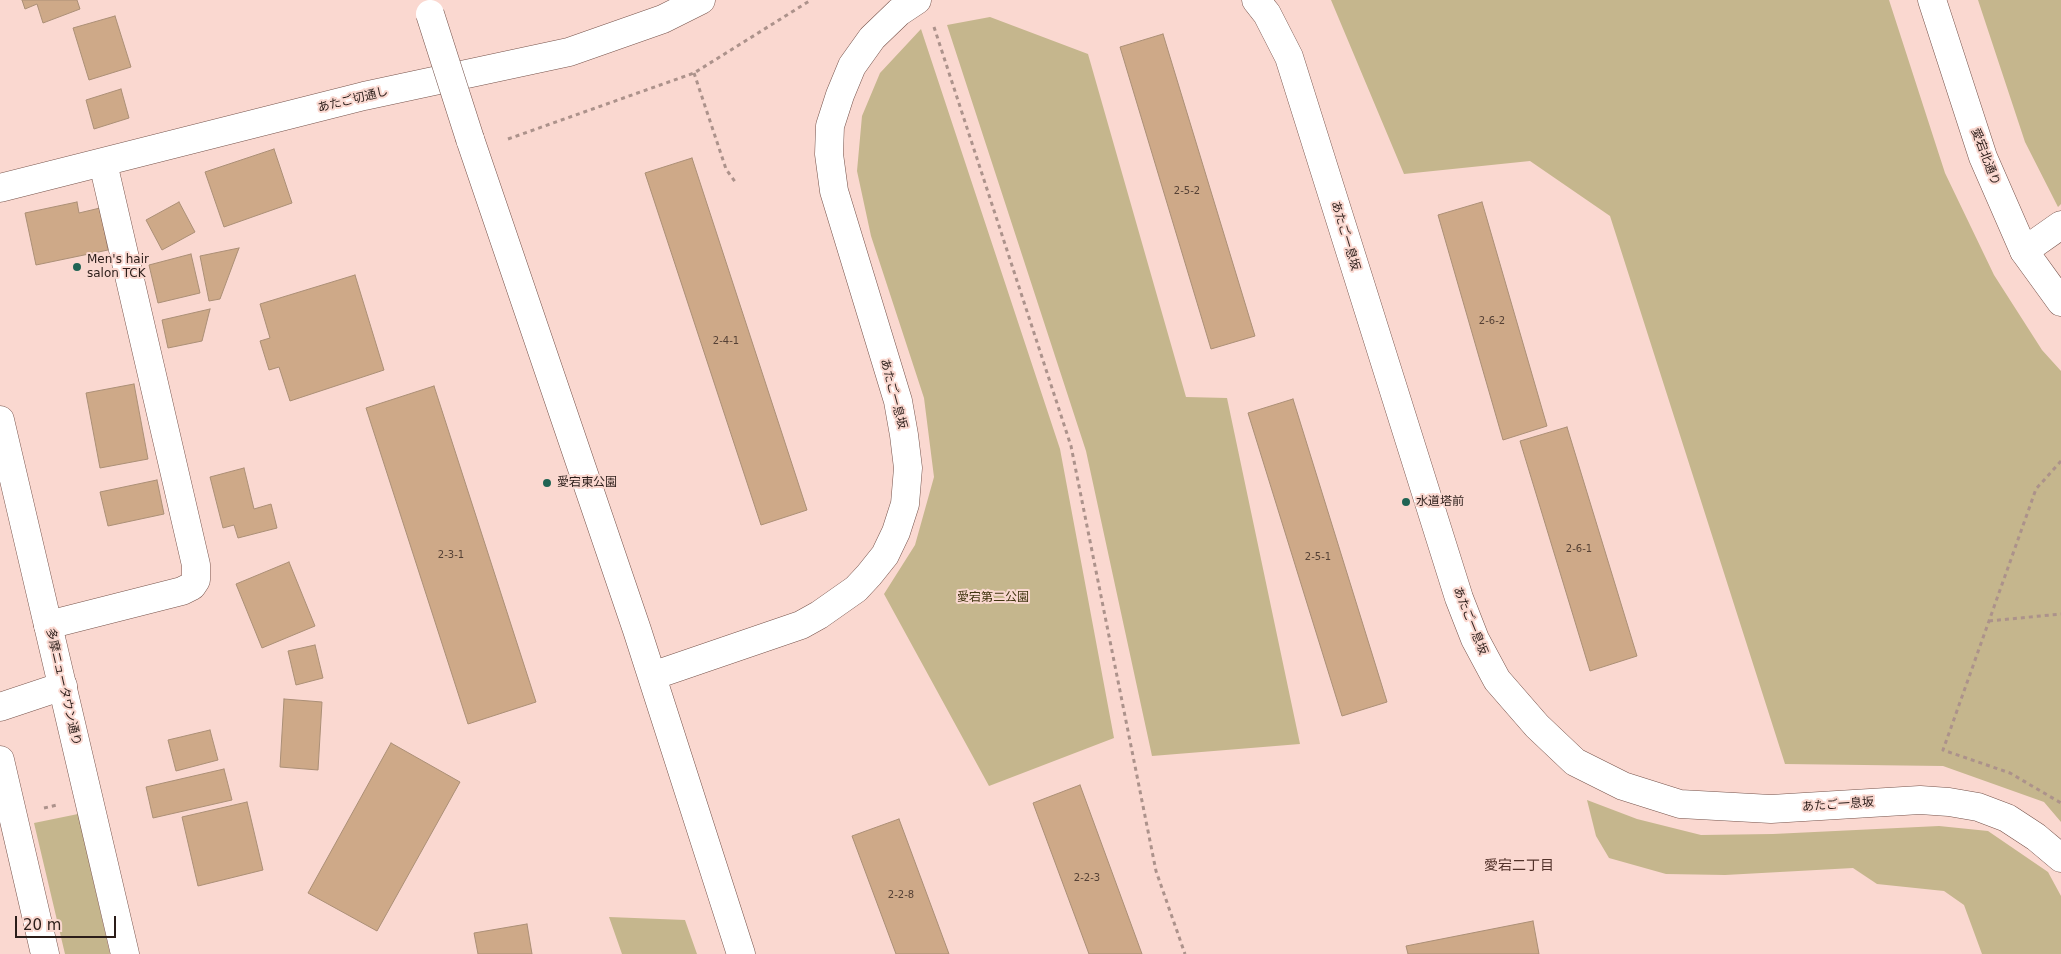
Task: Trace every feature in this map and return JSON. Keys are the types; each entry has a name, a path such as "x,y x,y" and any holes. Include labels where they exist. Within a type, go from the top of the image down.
{"street":[{"name":"あたご切通し","path":"0,188 364,96 569,52 662,19 701,0"},
{"name":"あたご一息坂","path":"652,676 801,625 819,615 856,589 869,576 885,554 896,532 905,504 908,468 904,435 898,401 834,191 829,154 830,126 852,66 872,38 899,12 917,0"},
{"name":"あたご一息坂","path":"1256,0 1267,14 1289,57 1459,598 1475,639 1497,680 1537,726 1575,762 1622,786 1680,804 1771,809 1920,800 1949,802 1978,807 2007,818 2036,837 2061,858"},
{"name":"愛宕北通り","path":"1932,0 1983,156 2024,251 2061,302"},
{"path":"428,7 470,139 652,676 740,954"},
{"path":"48,625 182,591 192,586 196,580 196,565 102,163"},
{"path":"2024,251 2061,225"},
{"name":"多摩ニュータウン通り","path":"0,420 125,954"},
{"path":"0,707 63,686"},
{"path":"0,760 46,954"}],"path":[{"path":"508,139 694,73 811,0"},
{"path":"933,25 1071,446 1156,871 1185,954"},
{"path":"694,73 726,169 736,183"},
{"path":"2061,461 2036,489 1943,750 2010,773 2061,803"},
{"path":"1989,621 2061,614"},
{"path":"41,808 64,803"}],"green space":[{"path":"1331,0 1889,0 1945,173 1994,275 2042,350 2061,371 2061,822 2044,802 1943,766 1785,764 1610,216 1530,161 1404,174"},
{"path":"1978,0 2061,0 2061,204 2058,207 2025,142"},
{"path":"990,17 1088,54 1186,397 1227,398 1300,744 1152,756 1086,451 947,25"},
{"name":"愛宕第二公園","path":"921,29 1060,449 1114,738 989,786 884,594 915,545 934,477 924,398 871,236 857,171 862,116 880,73"},
{"path":"1587,800 1637,819 1701,835 1773,834 1939,826 1988,831 2048,872 2061,896 2061,954 1982,954 1964,905 1944,891 1877,884 1853,868 1725,875 1666,874 1609,858 1596,836"},
{"path":"78,814 110,954 65,954 34,823"},
{"path":"609,917 685,920 697,954 622,954"}],"building":[{"path":"22,0 77,0 80,9 43,23 37,4 25,9"},
{"path":"115,16 131,67 89,80 73,28"},
{"path":"1163,34 1255,336 1211,349 1120,47"},
{"path":"121,89 129,118 94,129 86,100"},
{"path":"274,149 292,203 224,227 205,172"},
{"path":"692,158 807,510 761,525 645,173"},
{"path":"77,202 79,213 100,208 108,250 36,265 25,213"},
{"path":"179,202 195,232 162,250 146,220"},
{"path":"1482,202 1547,426 1503,440 1438,215"},
{"path":"239,248 220,299 209,301 200,256"},
{"path":"191,254 200,293 158,303 149,265"},
{"path":"355,275 384,370 290,401 279,367 269,370 260,341 270,338 260,304"},
{"path":"210,309 202,341 168,348 162,320"},
{"path":"134,384 148,459 100,468 86,393"},
{"path":"434,386 536,702 468,724 366,408"},
{"path":"1293,399 1387,702 1342,716 1248,413"},
{"path":"1567,427 1637,656 1590,671 1520,441"},
{"path":"244,468 254,509 271,504 277,528 238,538 234,525 223,528 210,477"},
{"path":"157,480 164,514 108,526 100,492"},
{"path":"289,562 315,626 262,648 236,584"},
{"path":"315,645 323,678 296,685 288,651"},
{"path":"284,699 322,702 318,770 280,767"},
{"path":"210,730 218,760 176,771 168,740"},
{"path":"391,743 460,782 377,931 308,893"},
{"path":"224,769 232,800 153,818 146,787"},
{"path":"1080,785 1142,954 1089,954 1033,803"},
{"path":"247,802 263,870 198,886 182,817"},
{"path":"899,819 949,954 896,954 852,836"},
{"path":"1533,921 1539,954 1408,954 1406,946"},
{"path":"527,924 532,954 478,954 474,933"}],"place":[{"name":"Men's hair salon TCK","path":"77,267"},
{"name":"愛宕東公園","path":"547,483"},
{"name":"水道塔前","path":"1406,502"}],"district":[{"name":"愛宕二丁目","path":"1519,866"}]}
